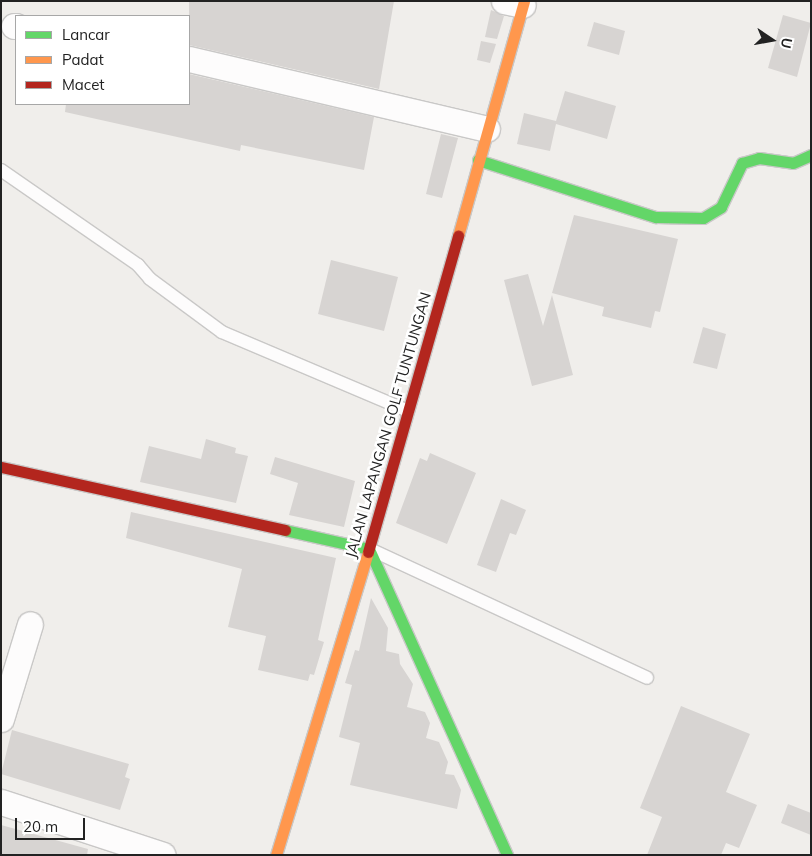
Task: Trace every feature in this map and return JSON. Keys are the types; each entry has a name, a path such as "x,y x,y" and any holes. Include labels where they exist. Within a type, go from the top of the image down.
{"street":[{"name":"JALAN LAPANGAN GOLF TUNTUNGAN","path":"276,855 369,549 487,129 517,3"},
{"path":"190,59 487,129"},
{"path":"478,160 656,217 703,218 721,207 742,163 758,158 793,163 811,155"},
{"path":"1,467 369,549 507,855"},
{"path":"1,719 30,624"},
{"path":"1,802 163,855"}],"lane":[{"path":"1,170 138,265 150,279 222,332 408,411"},
{"path":"369,549 647,678"}],"building":[{"path":"189,1 394,1 379,89 190,45"},
{"path":"491,10 504,16 497,39 485,37"},
{"path":"783,15 811,23 797,77 768,68"},
{"path":"594,22 625,31 619,55 587,46"},
{"path":"481,41 496,44 490,63 477,60"},
{"path":"190,74 374,117 364,170 241,145 240,151 65,112 66,105 190,105"},
{"path":"565,91 616,106 607,139 556,124 550,151 517,144 524,113 556,121"},
{"path":"441,134 458,138 442,198 426,194"},
{"path":"574,215 678,239 660,312 655,311 651,328 602,316 604,307 552,293"},
{"path":"331,260 398,277 384,331 318,314"},
{"path":"528,274 543,326 552,295 573,375 532,386 504,280"},
{"path":"703,327 726,334 717,369 693,363"},
{"path":"206,439 236,448 235,453 248,456 236,503 140,482 149,446 201,459"},
{"path":"430,453 476,473 447,544 396,523 420,458 427,461"},
{"path":"275,457 355,481 344,527 289,515 298,483 270,474"},
{"path":"501,499 526,510 516,535 510,533 496,572 477,565"},
{"path":"131,512 336,558 318,640 324,642 314,675 310,674 308,681 258,670 266,636 228,627 242,569 126,538"},
{"path":"371,598 388,628 386,651 399,654 400,664 413,684 407,707 425,712 430,723 426,738 439,742 448,762 445,774 454,775 461,790 457,809 350,785 360,743 339,737 352,685 345,683 355,650 359,651"},
{"path":"681,706 750,734 726,792 757,805 739,848 726,843 721,855 647,855 662,817 640,808"},
{"path":"12,730 129,764 125,777 130,779 120,810 1,774"},
{"path":"788,804 811,813 811,835 781,823"},
{"path":"1,825 88,849 87,855 1,855"}],"traffic: fast":[{"path":"478,160 656,217 703,218 721,207 742,163 759,158 793,163 811,155"},
{"path":"285,530 369,549 507,855"}],"traffic: slow":[{"path":"458,236 524,1"},
{"path":"276,855 368,552"}],"traffic: jam":[{"path":"368,552 458,236"},
{"path":"1,467 285,530"}]}
